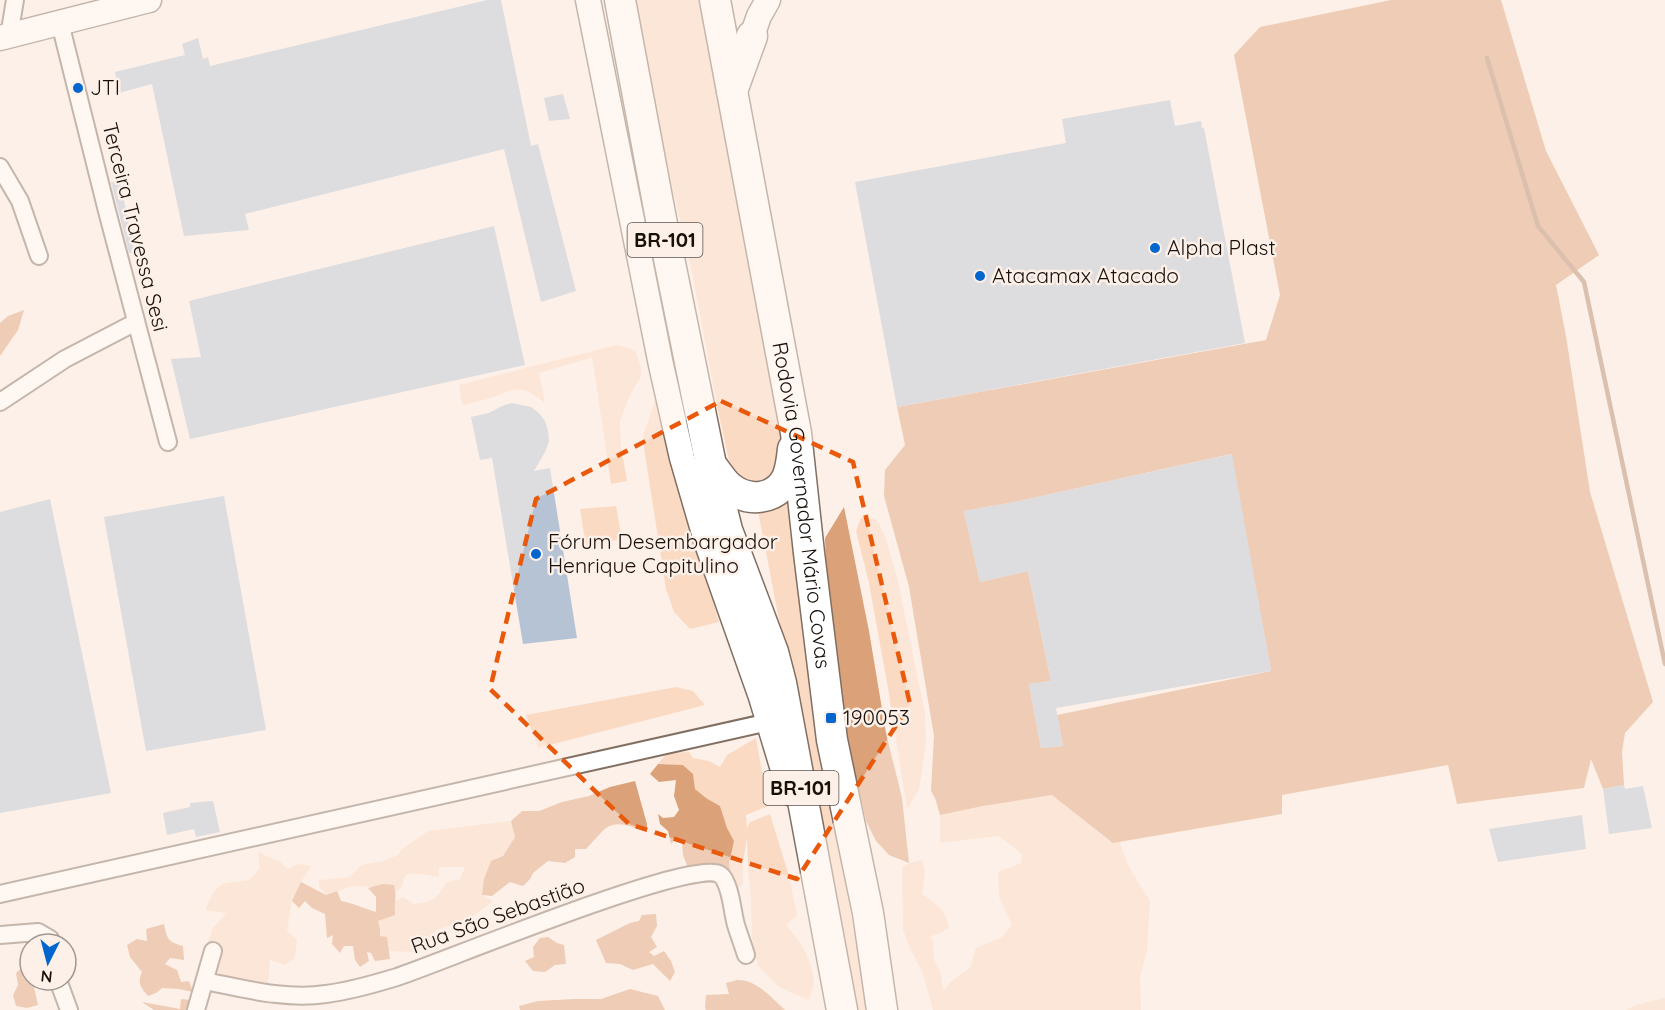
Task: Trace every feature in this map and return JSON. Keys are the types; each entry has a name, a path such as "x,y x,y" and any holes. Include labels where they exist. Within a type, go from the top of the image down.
{"highway":[{"name":"Rodovia Governador Mário Covas","path":"716,0 796,434 808,554 832,740 868,913 882,1010"},
{"name":"BR-101","path":"619,5 711,465 727,530 773,652 781,683 842,1010"},
{"path":"732,91 752,36"},
{"path":"711,465 726,484 738,493 750,497 768,496 782,485 788,476 796,434"}],"main road":[{"path":"5,37 149,0"},
{"path":"588,0 661,365 682,458 711,555 769,722 796,817 815,862"},
{"path":"752,36 754,0"},
{"path":"752,36 768,0"}],"street":[{"path":"5,37 15,0"},
{"name":"Terceira Travessa Sesi","path":"60,23 168,442"},
{"path":"0,167 20,201 39,256"},
{"path":"0,402 64,360 136,322"},
{"path":"0,894 769,722"},
{"name":"Rua São Sebastião","path":"205,981 252,991 290,995 325,995 364,987 637,890 704,873 718,874 725,880 736,926 746,955"},
{"path":"0,935 18,934"},
{"path":"196,1010 213,951"},
{"path":"62,992 69,1010"}],"highlighted area":[{"path":"721,401 853,462 910,704 797,879 629,824 490,689 536,499"}],"shaded area":[{"path":"630,0 703,0 787,436 783,466 759,481 747,480 732,474 693,277"},
{"path":"1391,0 1501,0 1546,151 1599,255 1556,285 1590,492 1653,702 1625,733 1622,752 1624,785 1603,789 1591,759 1584,788 1457,804 1448,765 1282,795 1282,814 1113,843 1052,795 940,815 931,791 934,736 909,587 884,496 885,470 905,445 897,407 1266,340 1280,295 1234,55 1260,27","holes":["1231,454 1271,671 1057,715 1063,746 1041,748 1029,684 1051,681 1028,571 980,582 964,511 1015,502"]},
{"path":"24,310 18,330 0,356 0,323 8,316"},
{"path":"617,345 636,352 641,367 641,376 629,397 620,422 621,448 627,481 611,484 592,356 539,373 545,403 524,390 513,390 462,405 459,385"},
{"path":"658,393 668,441 719,622 690,629 674,612 666,589 644,448 643,435"},
{"path":"796,490 823,760 868,1010 854,1010 758,511 771,510 780,506"},
{"path":"616,506 622,539 586,546 580,509"},
{"path":"844,507 869,631 886,733 902,798 909,863 889,855 876,841 866,821 850,752 834,714 825,538"},
{"path":"861,518 876,519 885,535 897,577 925,713 926,742 919,790 907,810 869,583 856,531"},
{"path":"676,687 693,691 705,705 538,748 526,715"},
{"path":"756,738 768,806 746,815 747,829 750,822 770,814 789,876 797,915 786,925 805,951 813,974 814,984 808,1000 778,986 757,965 752,938 747,837 743,884 735,890 729,864 734,841 720,806 695,789 693,774 683,765 658,764 667,753 689,752 693,758 709,761 720,767 727,755"},
{"path":"658,764 683,765 693,774 695,789 720,806 734,841 729,864 735,890 688,868 683,855 682,842 676,839 671,844 668,831 660,824 658,814 663,818 674,817 679,810 674,796 676,780 659,782 650,774"},
{"path":"635,781 647,824 647,832 626,825 611,825 586,849 575,849 575,857 565,863 548,861 533,873 523,886 510,882 492,896 482,895 484,879 491,861 503,856 515,837 511,821 522,811 539,811"},
{"path":"1052,795 1119,841 1129,867 1150,901 1147,950 1140,978 1141,1010 933,1010 923,974 903,930 902,867 922,860 925,872 922,894 940,908 946,916 949,928 929,937 933,940 934,959 941,974 944,991 949,983 970,968 976,948 1002,937 1012,925 999,897 998,872 1021,863 1022,854 999,836 940,843 940,815"},
{"path":"511,821 515,837 482,895 493,901 471,918 437,930 413,952 388,951 389,945 380,936 378,921 394,902 403,897 414,904 434,899 447,882 460,879 465,867 439,867 439,877 406,874 401,888 396,892 394,885 353,886 326,895 319,886 319,880 350,877 361,865 383,861 398,855 402,849 428,831"},
{"path":"258,852 280,862 288,869 298,864 311,866 292,901 287,931 297,940 295,958 284,965 270,960 268,985 258,987 220,976 216,966 220,947 208,942 213,928 226,913 205,910 217,889 231,882 249,880 260,868"},
{"path":"301,882 326,895 337,891 341,901 376,912 376,897 368,888 383,884 394,885 395,915 378,921 380,936 387,937 390,959 375,961 371,953 367,952 369,961 360,967 355,960 353,946 344,946 340,953 332,944 333,935 327,938 325,914 312,908 305,901 299,908 292,901"},
{"path":"656,914 657,926 651,937 657,947 649,952 654,956 664,951 675,972 670,981 653,964 633,970 620,964 606,963 596,940 630,923 639,921 642,915"},
{"path":"164,924 169,939 183,946 184,960 170,958 165,964 177,970 181,982 189,981 193,992 162,988 148,996 140,985 142,972 130,957 127,945 137,939 147,941 146,929"},
{"path":"548,937 564,945 566,964 555,965 545,972 533,971 525,961 534,957 533,947 540,938"},
{"path":"737,980 757,986 785,1010 706,1010 706,995 729,994 726,983"},
{"path":"18,985 18,992 35,992 38,1005 27,1008 16,1006 13,995"},
{"path":"630,989 658,996 665,1010 520,1010 519,1006 538,1001 601,999"},
{"path":"1665,998 1665,1010 1626,1010 1639,1004"},
{"path":"181,999 191,1000 194,1010 154,1010 142,1002 180,1009"}],"building":[{"path":"487,0 501,0 531,146 538,144 576,291 541,302 504,149 245,214 249,230 184,236 152,84 119,93 115,72 185,55 182,44 198,38 203,59 208,57 210,66"},
{"path":"563,94 570,119 549,121 544,98"},
{"path":"1170,100 1175,126 1201,121 1202,128 1204,128 1245,343 897,407 855,182 1066,143 1062,119"},
{"path":"111,182 120,182 135,253 129,253"},
{"path":"494,226 525,365 190,439 171,359 201,357 189,301"},
{"name":"Fórum Desembargador Henrique Capitulino","path":"512,403 531,407 539,413 548,431 549,441 546,450 534,471 550,468 577,638 523,644 492,458 480,460 471,417 489,413"},
{"path":"1232,454 1271,671 1056,708 1063,746 1041,748 1029,684 1051,681 1028,571 980,582 964,511 1015,502"},
{"path":"224,496 266,730 146,751 104,517"},
{"path":"50,499 111,793 0,813 0,512"},
{"path":"1624,785 1625,789 1643,786 1652,828 1609,834 1603,789"},
{"path":"213,801 220,832 196,837 194,829 167,835 163,813 190,807 190,803"},
{"path":"1582,815 1586,849 1498,862 1489,829"}],"waterway":[{"path":"1487,58 1538,226 1584,282 1665,664"}],"place":[{"name":"JTI","path":"78,88"},
{"name":"Alpha Plast","path":"1155,248"},
{"name":"Atacamax Atacado","path":"980,276"},
{"name":"Fórum Desembargador Henrique Capitulino","path":"536,554"},
{"name":"190053","path":"831,718"}]}
